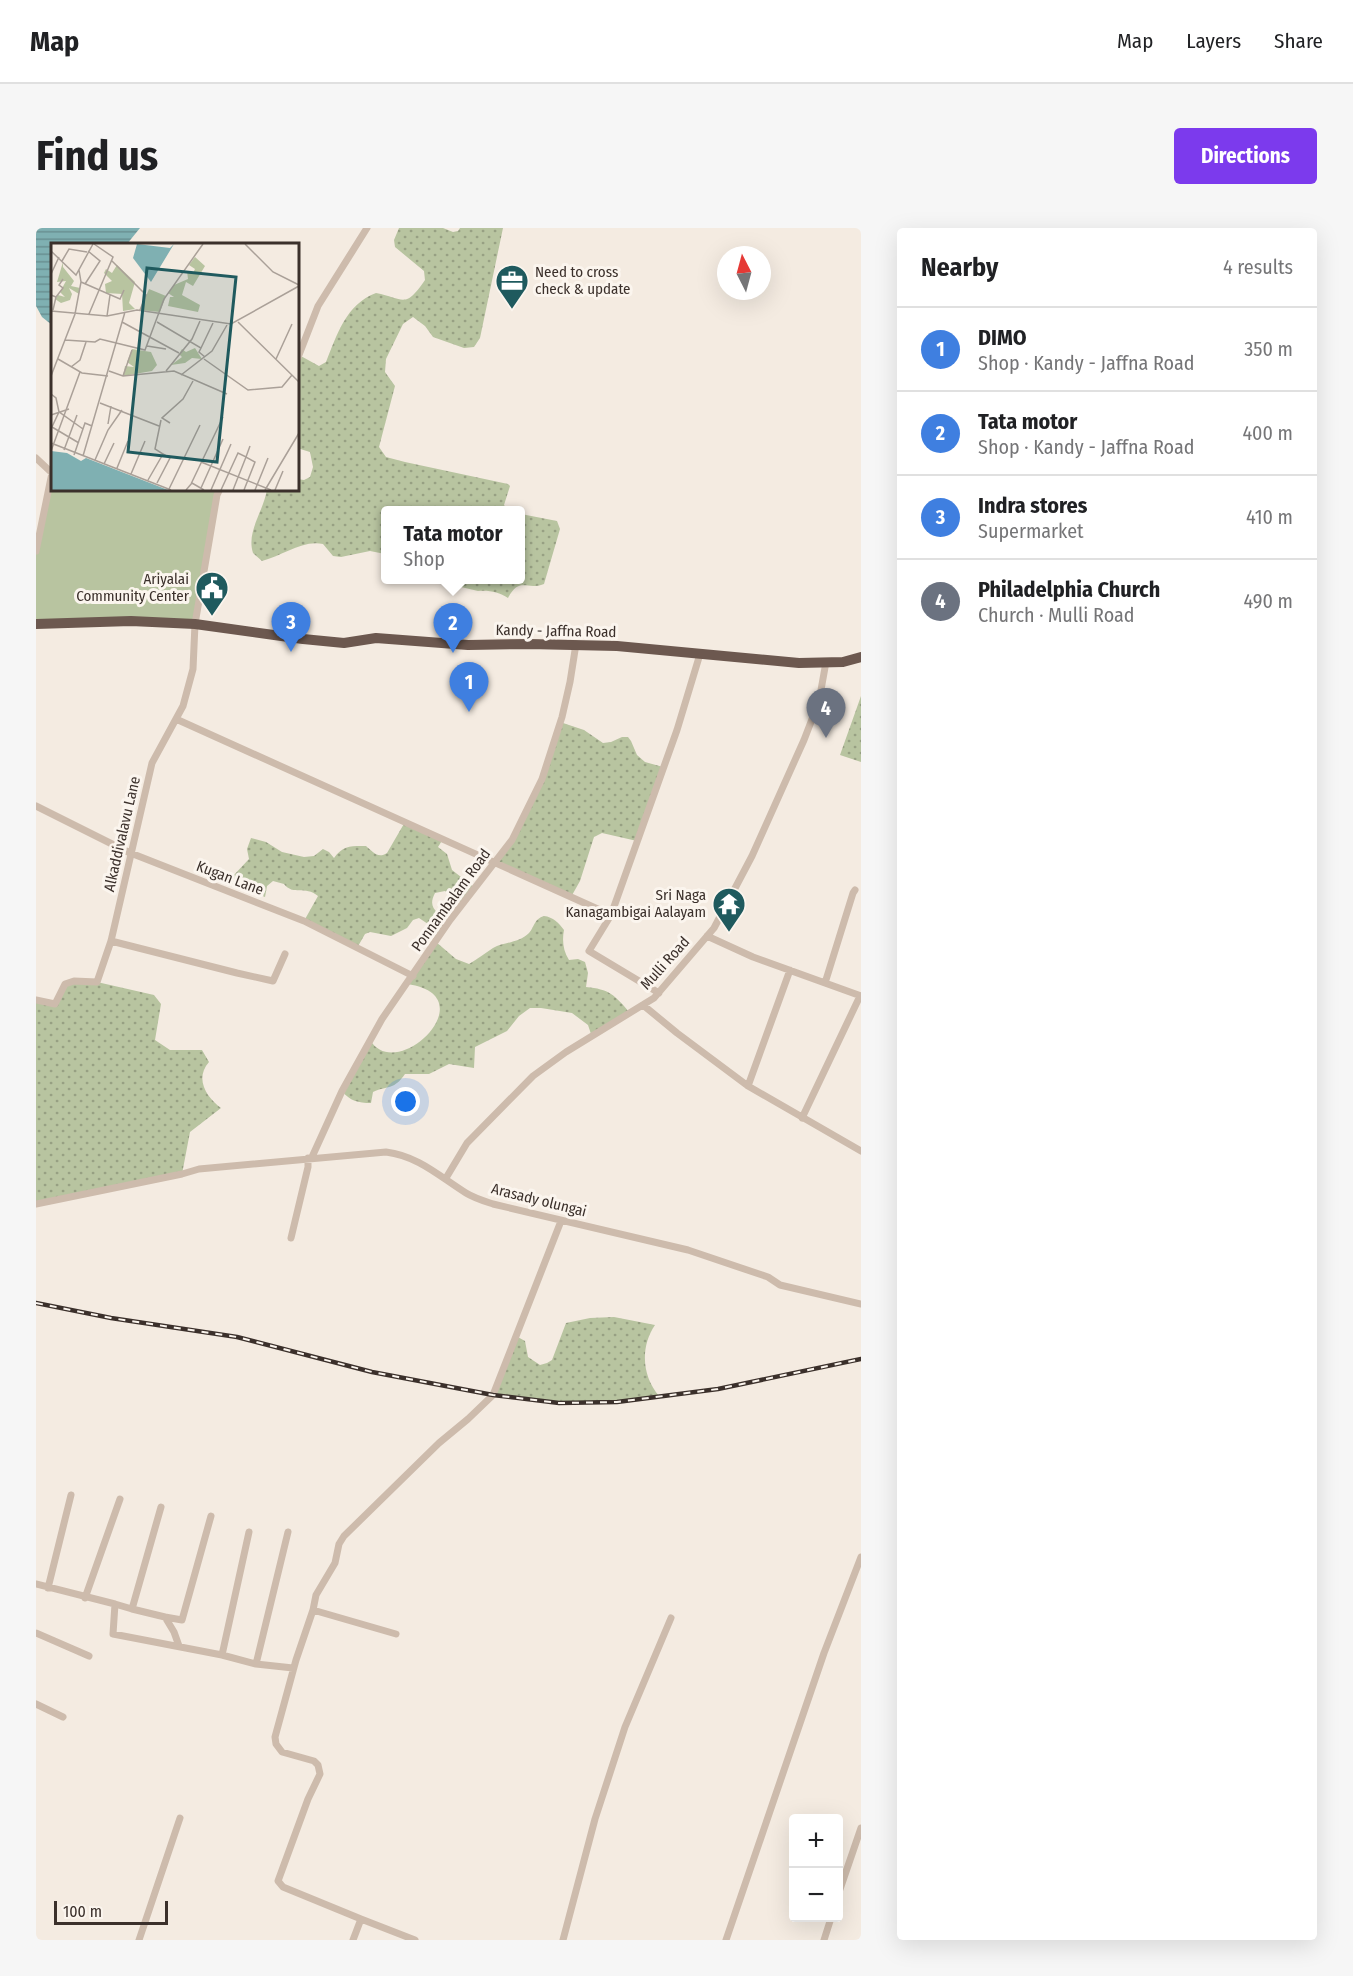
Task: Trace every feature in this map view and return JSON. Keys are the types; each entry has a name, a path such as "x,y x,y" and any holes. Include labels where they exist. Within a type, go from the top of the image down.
{"highway":[{"name":"Kandy - Jaffna Road","path":"36,624 131,621 195,624 344,643 376,638 468,645 576,644 799,663 843,662 861,657"}],"street":[{"path":"298,357 318,306 367,228"},
{"path":"36,458 51,472"},
{"path":"36,551 51,478"},
{"name":"Alkaddivalavu Lane","path":"36,1000 55,1004 65,984 74,981 97,982 111,941 152,763 183,706 193,669 195,624 220,490"},
{"name":"Ponnambalam Road","path":"291,1238 310,1157 342,1091 382,1019 449,922 512,840 542,779 564,708 576,644"},
{"path":"659,993 589,951 611,915 677,730 700,654"},
{"name":"Mulli Road","path":"446,1178 467,1143 533,1076 566,1052 659,993 714,928 752,856 804,740 819,701 826,662"},
{"path":"176,719 611,915"},
{"name":"Kugan Lane","path":"36,806 132,854 304,921 413,976"},
{"path":"825,983 855,890"},
{"path":"707,936 753,957 860,996 802,1118"},
{"path":"111,941 237,974 273,981 285,954"},
{"path":"748,1086 790,970"},
{"path":"643,1005 676,1033 748,1086 861,1151"},
{"name":"Arasady olungai","path":"36,1204 199,1169 310,1157 386,1152 404,1154 446,1178 468,1194 493,1204 688,1250 768,1277 780,1285 861,1304"},
{"path":"415,1940 283,1887 278,1881 308,1799 320,1774 314,1761 282,1752 276,1744 275,1737 293,1668 316,1595 335,1563 339,1544 344,1536 439,1443 493,1395 561,1221"},
{"path":"48,1588 71,1495"},
{"path":"85,1598 120,1498"},
{"path":"132,1609 161,1507"},
{"path":"36,1584 85,1598 182,1620 211,1516"},
{"path":"222,1655 249,1532"},
{"path":"256,1664 288,1532"},
{"path":"726,1940 824,1653 861,1557"},
{"path":"115,1604 113,1634 222,1655 256,1664 293,1668"},
{"path":"313,1610 396,1634"},
{"path":"165,1617 179,1646"},
{"path":"562,1940 595,1819 625,1727 671,1618"},
{"path":"36,1633 89,1656"},
{"path":"36,1704 63,1716"},
{"path":"139,1940 180,1818"},
{"path":"843,1880 861,1828"},
{"path":"353,1940 361,1919"},
{"path":"824,1940 829,1922"}],"green space":[{"path":"399,228 443,228 453,232 460,228 503,228 480,338 474,347 464,348 433,337 425,326 413,317 403,324 386,359 385,372 395,386 379,447 386,457 508,484 510,486 505,506 381,506 381,553 370,551 341,557 333,556 323,544 315,543 300,546 262,561 253,553 251,545 267,490 298,490 298,479 304,480 310,477 313,467 310,452 298,448 299,355 319,366 326,362 334,341 350,313 366,298 376,293 404,300 418,289 425,280 424,271 395,247 394,240"},
{"path":"51,478 51,490 220,490 195,624 36,624 36,551"},
{"path":"525,515 557,521 560,529 544,584 520,586 512,591 508,598 494,592 448,584 525,584"},
{"path":"861,696 861,762 840,755"},
{"path":"560,722 584,730 603,743 628,737 637,755 645,762 663,767 637,841 602,833 594,837 580,881 571,897 495,861 525,812 541,777"},
{"path":"405,822 443,839 438,847 447,854 452,870 474,887 462,904 445,891 435,893 432,903 435,910 450,920 440,935 419,918 413,920 407,928 391,936 370,932 365,934 357,948 304,921 318,896 313,893 291,889 273,881 267,886 265,897 229,883 249,859 247,849 251,838 266,842 282,852 304,857 314,856 323,849 334,858 344,848 356,846 366,846 381,855 387,853"},
{"path":"544,916 556,921 564,930 565,953 569,960 578,959 585,962 588,973 586,987 600,989 611,994 630,1013 592,1037 588,1025 572,1013 530,1008 519,1016 507,1031 475,1047 474,1068 449,1064 429,1074 405,1074 394,1085 373,1092 371,1103 355,1101 342,1091 370,1040 383,1051 399,1052 415,1045 429,1033 438,1018 439,1004 430,991 407,984 436,942 456,959 469,964 493,948 525,936 536,921"},
{"path":"97,982 154,995 161,1004 155,1040 170,1050 202,1050 209,1062 203,1075 204,1088 221,1108 190,1132 182,1174 36,1204 36,1000 55,1003 65,984"},
{"path":"614,1317 655,1325 647,1343 645,1361 649,1380 659,1396 617,1402 559,1403 493,1395 516,1336 525,1341 528,1357 540,1365 552,1360 566,1323 590,1318"}],"water":[{"path":"36,228 140,228 128,243 51,243 51,324 42,317 36,306"}],"railway":[{"path":"36,1303 111,1318 237,1337 372,1372 493,1395 559,1403 617,1402 718,1389 861,1359"}],"place":[{"name":"Need to cross check & update","path":"512,310"},
{"name":"Ariyalai Community Center","path":"212,617"},
{"name":"Indra stores","path":"291,652"},
{"name":"Tata motor","path":"453,653"},
{"name":"DIMO","path":"469,712"},
{"name":"Philadelphia Church","path":"826,738"},
{"name":"Sri Naga Kanagambigai Aalayam","path":"729,933"}]}
